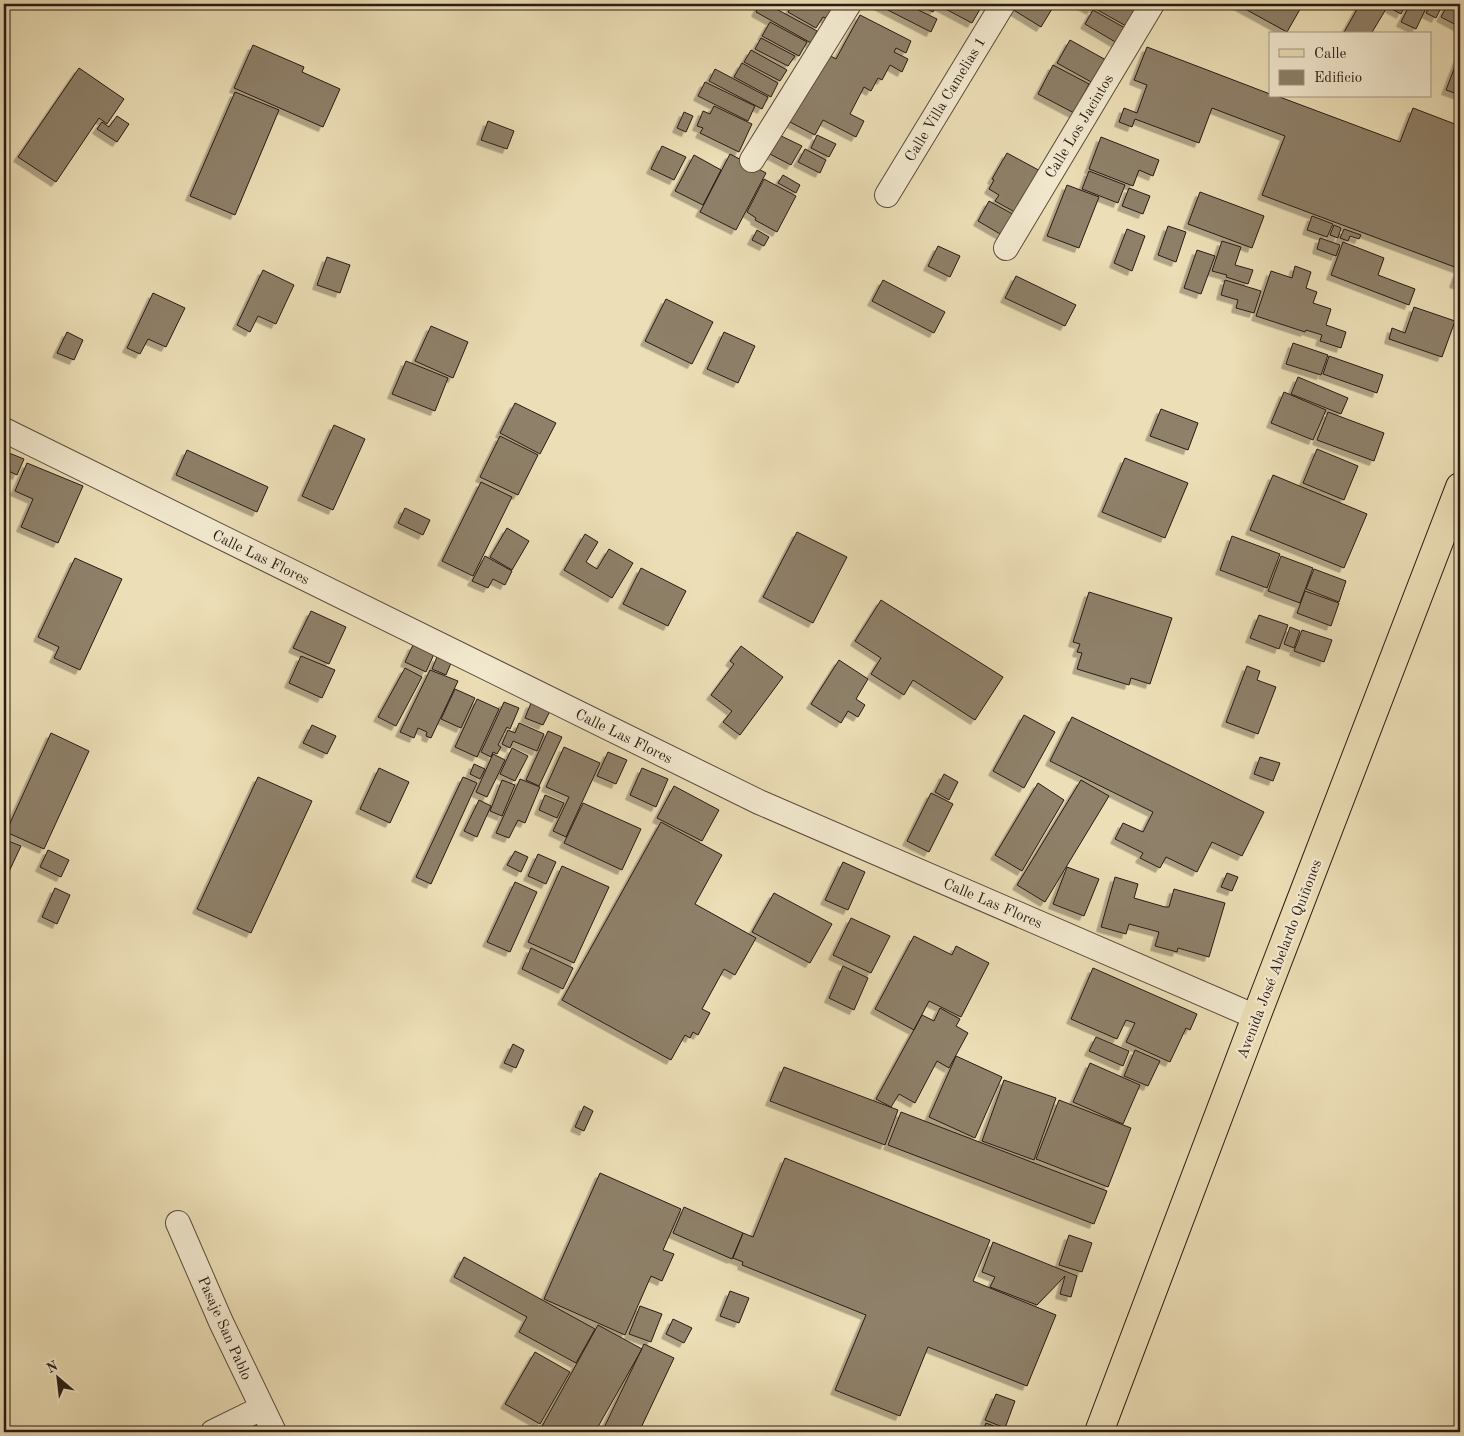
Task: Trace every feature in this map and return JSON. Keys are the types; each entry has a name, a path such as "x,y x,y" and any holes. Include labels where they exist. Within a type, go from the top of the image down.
{"main road":[{"name":"Avenida José Abelardo Quiñones","path":"1099,1432 1256,1017 1458,503"}],"street":[{"path":"752,160 849,4"},
{"name":"Calle Villa Camelias 1","path":"888,194 1003,4"},
{"name":"Calle Los Jacintos","path":"1006,248 1152,4"},
{"name":"Calle Las Flores","path":"4,430 759,802 1256,1017"},
{"name":"Pasaje San Pablo","path":"178,1223 221,1322 274,1432"},
{"path":"212,1432 262,1408"}],"building":[{"path":"760,4 767,4 817,31 811,43 756,12"},
{"path":"793,4 836,5 828,19 823,17 816,28 788,12"},
{"path":"876,4 906,4 937,19 931,32"},
{"path":"917,4 938,4 933,12"},
{"path":"939,4 983,4 972,23"},
{"path":"1015,4 1055,4 1041,27 1012,9"},
{"path":"1080,4 1095,4 1091,10"},
{"path":"1097,4 1131,4 1139,8 1128,27 1094,8"},
{"path":"1236,4 1303,4 1287,32"},
{"path":"1360,4 1389,4 1372,32 1344,32"},
{"path":"1392,4 1406,4 1401,14 1390,8"},
{"path":"1410,4 1428,4 1416,29 1401,22"},
{"path":"1431,4 1443,4 1436,18 1426,13"},
{"path":"1448,4 1460,4 1460,27 1441,17"},
{"path":"1093,10 1125,28 1117,43 1085,24"},
{"path":"860,15 911,41 906,53 896,48 894,52 908,59 902,72 890,65 882,80 878,78 871,91 864,87 850,114 864,121 856,137 823,120 815,135 788,121 811,77 816,79 829,55 836,59"},
{"path":"770,22 807,42 799,56 762,36"},
{"path":"761,38 795,56 788,66 755,49"},
{"path":"1070,40 1106,60 1093,83 1057,63"},
{"path":"253,45 304,67 302,72 340,89 323,127 234,88"},
{"path":"1147,47 1269,94 1269,98 1282,98 1400,142 1413,108 1460,126 1460,269 1262,195 1285,136 1212,108 1199,143 1135,119 1132,127 1119,122 1124,108 1137,113 1147,85 1134,80"},
{"path":"751,50 787,70 780,81 744,62"},
{"path":"1460,53 1460,95 1446,90"},
{"path":"742,63 778,83 771,97 734,77"},
{"path":"1053,65 1089,84 1074,113 1038,94"},
{"path":"79,68 124,99 107,124 99,118 56,182 18,157"},
{"path":"715,69 768,97 762,109 709,81"},
{"path":"705,82 755,106 748,121 698,96"},
{"path":"235,92 279,110 235,215 190,196"},
{"path":"714,106 752,124 739,152 700,133 703,128 697,126 703,111 710,114"},
{"path":"684,112 693,116 686,132 677,128"},
{"path":"117,116 129,124 117,142 97,129 102,122 109,127"},
{"path":"488,121 514,131 507,149 481,140"},
{"path":"777,134 802,146 791,165 768,153"},
{"path":"817,135 836,144 829,157 811,148"},
{"path":"1101,137 1159,160 1153,176 1139,170 1133,186 1089,169"},
{"path":"662,146 686,157 674,180 651,169"},
{"path":"805,149 826,160 820,173 798,162"},
{"path":"1007,153 1044,173 1020,215 995,201 999,195 989,189 994,180 992,179"},
{"path":"730,154 766,173 736,230 700,212"},
{"path":"694,155 721,170 703,205 675,191"},
{"path":"1089,171 1125,185 1118,203 1082,189"},
{"path":"783,175 800,185 796,193 778,183"},
{"path":"764,179 796,196 777,232 755,220 756,218 747,212"},
{"path":"1067,185 1099,197 1079,248 1047,236"},
{"path":"1129,188 1150,196 1143,214 1122,206"},
{"path":"1200,192 1264,216 1252,248 1188,224"},
{"path":"989,201 1018,217 1007,238 978,221"},
{"path":"1312,216 1333,224 1327,237 1307,230"},
{"path":"1334,225 1341,228 1338,238 1330,235"},
{"path":"1168,226 1186,232 1176,262 1158,255"},
{"path":"1127,229 1145,236 1132,271 1114,263"},
{"path":"1344,229 1361,235 1359,239 1350,236 1348,241 1340,238"},
{"path":"757,230 769,237 764,246 752,240"},
{"path":"1320,238 1340,245 1336,256 1317,249"},
{"path":"1222,241 1241,247 1235,265 1253,270 1248,284 1212,271"},
{"path":"1343,242 1384,258 1378,275 1415,289 1409,305 1331,275"},
{"path":"938,246 960,256 950,277 928,266"},
{"path":"1197,250 1215,256 1201,294 1184,288"},
{"path":"327,257 350,265 340,293 317,285"},
{"path":"1295,266 1311,272 1306,288 1317,292 1313,303 1331,309 1326,325 1346,332 1341,348 1320,341 1322,335 1306,330 1305,332 1256,316 1271,271 1292,278"},
{"path":"263,270 294,285 276,324 258,316 250,332 237,325"},
{"path":"1458,272 1460,273 1460,285 1454,283"},
{"path":"1016,276 1076,305 1065,326 1005,298"},
{"path":"883,280 945,312 934,333 872,301"},
{"path":"1225,280 1261,291 1254,313 1236,308 1238,300 1221,295"},
{"path":"153,293 185,308 166,347 148,339 140,354 127,348"},
{"path":"666,299 713,322 692,364 645,341"},
{"path":"1414,307 1455,321 1442,357 1389,339 1392,328 1405,333"},
{"path":"431,326 468,342 453,378 415,361"},
{"path":"67,332 83,340 74,360 57,353"},
{"path":"724,332 755,346 738,383 707,369"},
{"path":"1293,343 1328,355 1321,375 1286,364"},
{"path":"1329,356 1383,375 1377,393 1323,374"},
{"path":"406,361 448,378 435,411 392,394"},
{"path":"1298,377 1348,398 1341,414 1291,394"},
{"path":"1284,392 1326,410 1313,440 1271,423"},
{"path":"515,403 556,423 540,454 500,433"},
{"path":"1161,409 1198,423 1188,450 1150,436"},
{"path":"1328,412 1384,433 1374,461 1317,440"},
{"path":"334,425 365,439 333,510 302,496"},
{"path":"500,436 538,455 518,495 480,477"},
{"path":"1317,449 1358,466 1344,500 1303,483"},
{"path":"187,450 268,487 257,512 176,475"},
{"path":"4,451 24,459 17,475 4,469"},
{"path":"1125,458 1188,483 1165,538 1102,512"},
{"path":"27,463 83,486 58,543 21,527 33,499 15,491"},
{"path":"1273,475 1367,514 1344,568 1250,530"},
{"path":"481,482 512,497 473,576 442,561"},
{"path":"405,508 430,520 423,535 398,523"},
{"path":"507,528 529,541 512,570 490,557"},
{"path":"797,532 847,557 813,623 763,597"},
{"path":"585,534 598,542 586,562 597,569 609,549 633,563 612,598 564,570"},
{"path":"1232,536 1280,554 1267,588 1220,570"},
{"path":"485,556 512,571 505,585 493,579 488,588 472,581"},
{"path":"1281,556 1313,568 1300,603 1268,591"},
{"path":"75,558 122,579 80,670 54,658 59,647 38,637"},
{"path":"641,568 686,591 668,626 623,604"},
{"path":"1314,569 1346,581 1339,602 1306,589"},
{"path":"1305,591 1339,603 1331,626 1297,613"},
{"path":"1089,592 1172,618 1150,684 1131,678 1129,685 1077,669 1082,653 1077,652 1080,644 1073,642"},
{"path":"881,600 1003,677 975,720 913,680 904,695 871,674 881,658 855,641"},
{"path":"311,611 346,627 329,664 293,648"},
{"path":"1259,615 1288,625 1279,649 1250,638"},
{"path":"1290,627 1300,631 1294,648 1284,644"},
{"path":"1302,630 1332,640 1324,662 1294,651"},
{"path":"413,645 434,654 426,672 405,662"},
{"path":"741,646 783,677 740,735 723,722 732,711 711,695 734,664 730,661"},
{"path":"301,656 335,670 322,698 289,683"},
{"path":"437,657 451,663 446,675 432,669"},
{"path":"839,660 868,679 856,699 865,705 858,717 848,711 841,723 811,704"},
{"path":"1247,666 1260,671 1257,680 1276,687 1258,734 1226,722"},
{"path":"405,668 422,677 396,726 378,717"},
{"path":"430,670 458,681 431,738 426,736 427,732 418,728 414,738 400,732"},
{"path":"455,689 475,698 461,728 441,719"},
{"path":"477,699 499,709 477,757 455,747"},
{"path":"504,702 519,708 510,729 507,727 498,745 501,747 497,754 493,752 491,757 481,752"},
{"path":"531,703 550,711 543,725 525,718"},
{"path":"1024,715 1055,732 1024,788 993,771"},
{"path":"1072,717 1264,812 1242,856 1212,842 1197,872 1166,857 1160,868 1140,858 1143,853 1115,839 1123,823 1143,832 1153,812 1050,761"},
{"path":"519,723 544,734 537,751 513,741 510,748 502,744 508,730 515,733"},
{"path":"312,725 336,736 327,754 303,743"},
{"path":"548,731 562,737 539,786 526,780"},
{"path":"51,733 89,751 44,849 6,832"},
{"path":"564,747 600,763 566,837 553,831 569,797 546,787"},
{"path":"512,748 528,756 515,781 500,774"},
{"path":"608,752 627,760 616,784 597,776"},
{"path":"493,754 505,760 487,797 476,792"},
{"path":"1260,757 1280,763 1273,781 1254,774"},
{"path":"474,764 485,769 480,779 470,774"},
{"path":"379,768 409,782 390,823 360,809"},
{"path":"642,768 668,779 656,807 630,795"},
{"path":"944,774 958,782 949,800 935,792"},
{"path":"258,777 312,801 251,933 197,909"},
{"path":"463,777 477,783 431,884 416,877"},
{"path":"520,779 540,787 525,823 518,820 509,838 496,833"},
{"path":"502,780 515,785 502,816 490,811"},
{"path":"1081,780 1109,796 1045,902 1017,885"},
{"path":"1038,783 1064,800 1022,871 995,855"},
{"path":"674,786 719,810 702,841 657,818"},
{"path":"931,793 953,804 929,852 907,841"},
{"path":"545,795 564,803 557,818 539,810"},
{"path":"479,800 491,806 477,837 464,831"},
{"path":"583,803 641,829 622,870 564,843"},
{"path":"661,822 722,855 695,904 756,938 735,975 724,969 702,1009 710,1013 698,1035 693,1032 690,1038 685,1035 671,1060 562,1000"},
{"path":"6,840 21,846 6,878 4,877 4,845"},
{"path":"48,850 69,860 61,877 40,867"},
{"path":"515,851 528,857 521,872 507,865"},
{"path":"538,854 556,862 546,884 528,876"},
{"path":"843,862 865,872 848,910 825,900"},
{"path":"562,866 609,887 574,963 528,942"},
{"path":"1067,867 1099,879 1084,916 1053,904"},
{"path":"1227,873 1238,877 1232,891 1221,887"},
{"path":"1115,877 1138,884 1134,898 1165,907 1169,907 1174,889 1225,903 1209,957 1178,948 1177,952 1155,946 1159,932 1129,924 1126,934 1101,927"},
{"path":"515,882 537,892 510,952 487,942"},
{"path":"55,888 70,895 57,924 42,917"},
{"path":"774,893 832,924 810,963 752,932"},
{"path":"851,918 890,936 871,973 833,955"},
{"path":"914,936 952,955 956,946 989,963 961,1017 929,1001 914,1030 875,1009"},
{"path":"531,948 573,968 563,989 522,969"},
{"path":"843,966 868,978 854,1010 829,998"},
{"path":"1093,968 1197,1014 1190,1030 1186,1028 1170,1062 1126,1042 1135,1023 1126,1020 1117,1039 1071,1019"},
{"path":"940,1008 960,1019 956,1026 968,1033 949,1068 937,1061 915,1103 899,1094 891,1107 876,1099 922,1015 934,1021"},
{"path":"1096,1037 1129,1051 1123,1066 1089,1051"},
{"path":"513,1044 524,1050 516,1068 504,1063"},
{"path":"1135,1050 1160,1061 1148,1086 1124,1076"},
{"path":"956,1056 1002,1077 975,1138 929,1117"},
{"path":"1090,1063 1140,1085 1123,1124 1073,1102"},
{"path":"784,1067 898,1110 885,1145 770,1101"},
{"path":"1004,1080 1056,1098 1034,1160 982,1141"},
{"path":"1059,1100 1131,1128 1108,1187 1036,1159"},
{"path":"584,1106 593,1111 584,1131 575,1127"},
{"path":"901,1112 1107,1191 1094,1224 888,1145"},
{"path":"785,1158 990,1240 973,1281 1056,1315 1027,1386 928,1347 900,1416 835,1390 866,1315 742,1265 743,1262 733,1258 743,1233 753,1237"},
{"path":"600,1173 681,1209 663,1250 674,1254 662,1281 651,1276 625,1335 544,1299"},
{"path":"684,1207 743,1233 732,1259 673,1233"},
{"path":"1069,1235 1092,1243 1082,1272 1059,1265"},
{"path":"993,1242 1077,1276 1071,1297 1060,1294 1065,1276 1037,1305 990,1287 995,1277 982,1272"},
{"path":"464,1257 595,1329 576,1363 519,1332 527,1317 454,1277"},
{"path":"730,1291 749,1298 739,1323 720,1316"},
{"path":"640,1306 662,1314 651,1342 629,1334"},
{"path":"673,1319 692,1328 684,1343 666,1334"},
{"path":"598,1325 642,1349 595,1432 543,1432 540,1430"},
{"path":"644,1344 674,1358 639,1432 602,1432"},
{"path":"535,1352 570,1372 540,1424 505,1404"},
{"path":"996,1394 1015,1401 1005,1428 985,1420"},
{"path":"986,1423 1004,1430 1003,1432 982,1432"}]}
